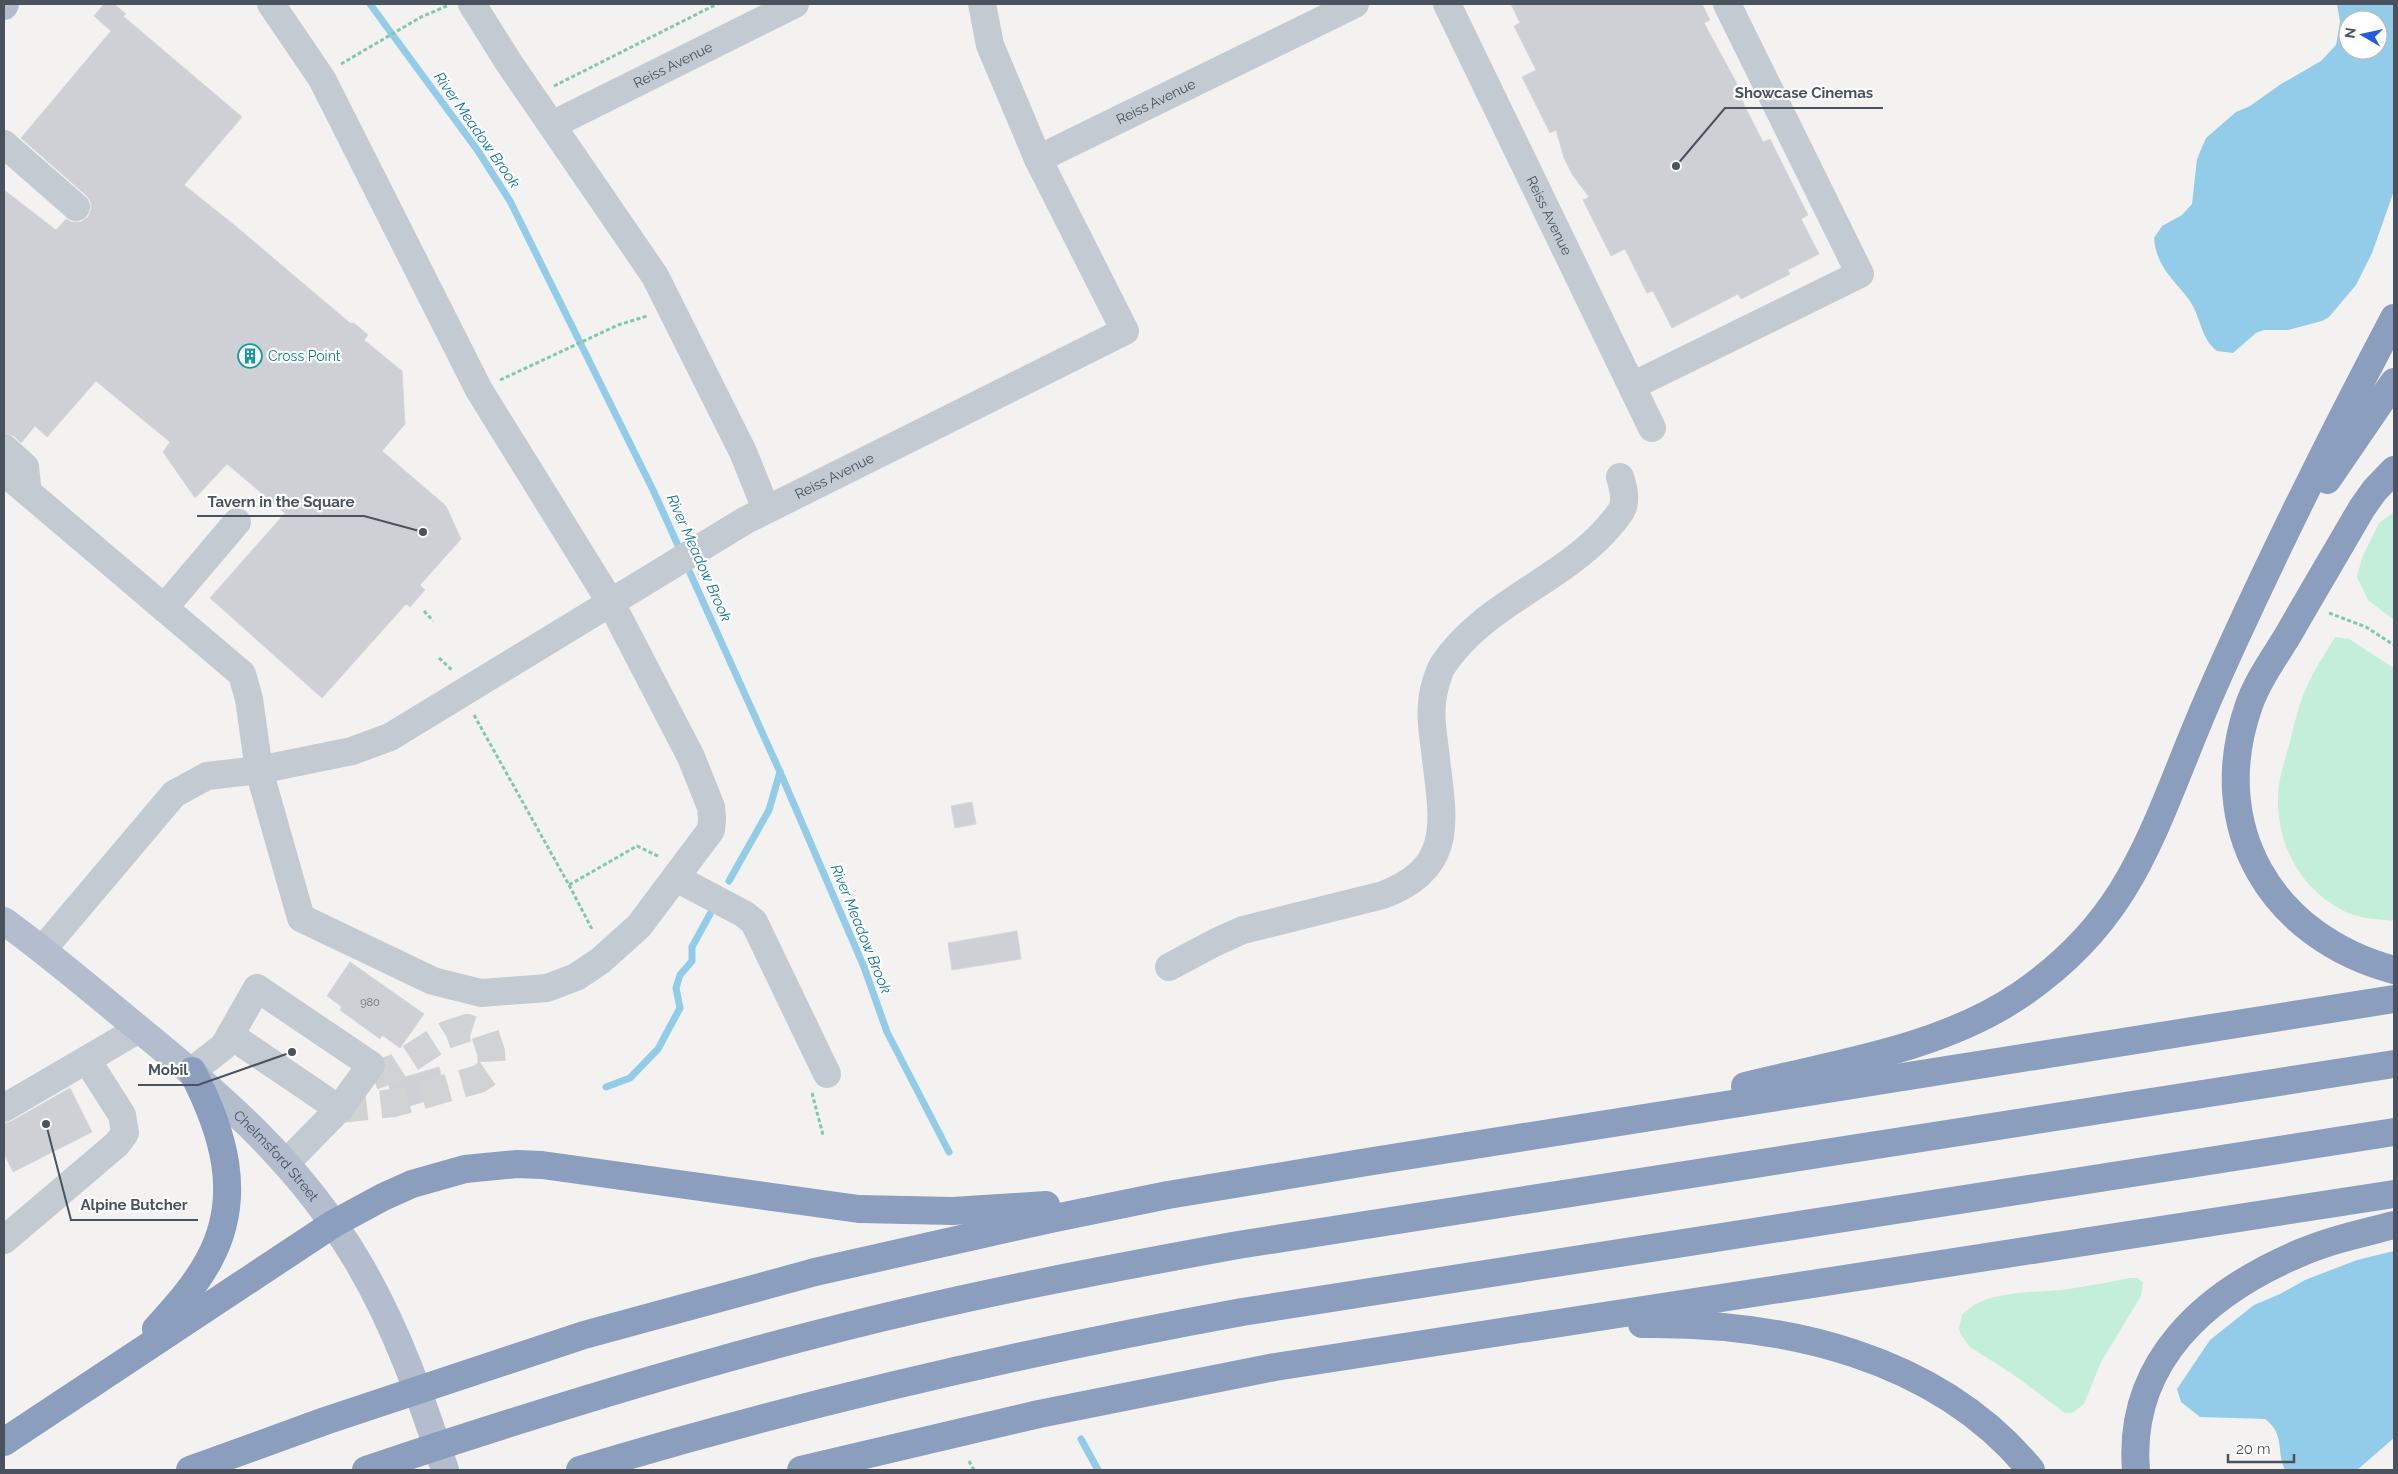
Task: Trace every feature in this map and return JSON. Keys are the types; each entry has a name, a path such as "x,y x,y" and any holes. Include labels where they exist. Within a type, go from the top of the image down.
{"highway":[{"path":"1563,1131 1917,1043 1973,1021 2019,995 2041,980 2098,926 2137,869 2159,822 2210,694 2252,603 2336,428 2394,318"},
{"path":"2252,603 2324,484 2394,382"},
{"path":"2394,470 2374,491 2362,508 2261,681 2243,726 2239,747 2237,793 2245,840 2254,861 2276,896 2307,928 2349,955 2394,970"},
{"path":"190,1470 325,1421 507,1359 661,1313 815,1272 970,1236 1168,1195 2394,999"},
{"path":"366,1470 525,1416 683,1370 846,1326 1004,1290 1160,1259 2394,1064"},
{"path":"118,1365 150,1336 182,1300 210,1259 219,1236 227,1190 223,1146 216,1122 192,1071"},
{"path":"580,1470 809,1405 927,1376 1171,1325 1252,1310 2394,1132"},
{"path":"4,1442 333,1224 383,1197 421,1181 464,1169 517,1164 627,1176 822,1204 893,1211 985,1210 1168,1195"},
{"path":"802,1470 1039,1414 1196,1381 2394,1194"},
{"path":"2136,1470 2137,1424 2149,1387 2163,1357 2194,1317 2215,1300 2272,1266 2331,1242 2394,1225"},
{"path":"1516,1330 1666,1324 1755,1331 1825,1344 1885,1364 1932,1387 1978,1417 2031,1470"}],"main road":[{"name":"Chelmsford Street","path":"4,921 43,949 192,1071 256,1130 286,1163 333,1224 357,1261 396,1335 414,1378 445,1470"}],"lane":[{"path":"4,472 242,674 249,699 259,770 301,918 433,980 481,993 531,990 562,984 600,961 639,926 711,830 711,808 691,757 611,603 479,390 322,79 271,4"},
{"path":"43,949 174,794 207,776 259,770 352,751 390,737 766,509 743,452 655,276 552,126 472,4"},
{"name":"Reiss Avenue","path":"552,126 795,4"},
{"name":"Reiss Avenue","path":"766,509 1125,331 1038,158 990,45 982,4"},
{"name":"Reiss Avenue","path":"1038,158 1355,4"},
{"name":"Reiss Avenue","path":"1447,4 1652,428"},
{"path":"1632,386 1860,274 1727,4"},
{"path":"4,144 76,207"},
{"path":"4,448 25,467 28,494"},
{"path":"1169,968 1216,942 1243,930 1383,895 1404,887 1419,877 1432,860 1441,826 1430,721 1432,696 1441,668 1455,647 1484,622 1560,571 1591,546 1623,508 1624,494 1620,477"},
{"path":"164,608 237,522"},
{"path":"679,874 754,922 827,1074"},
{"path":"192,1071 224,1046 257,988 371,1065 338,1109 286,1163"},
{"path":"4,1108 139,1029"},
{"path":"230,1035 338,1109"},
{"path":"4,1240 117,1144 125,1133 122,1115 87,1060"}],"path":[{"path":"353,56 421,17 452,4"},
{"path":"552,87 717,4"},
{"path":"496,382 618,325 671,309"},
{"path":"2304,607 2341,616 2366,626 2394,645"},
{"path":"424,611 433,621"},
{"path":"439,658 453,671"},
{"path":"471,710 594,931"},
{"path":"569,885 637,846 679,874"},
{"path":"970,1461 974,1470"}],"green space":[{"path":"2394,512 2394,620 2368,600 2357,577 2362,558 2379,523"},
{"path":"2335,637 2349,639 2394,668 2394,921 2357,916 2346,912 2316,892 2295,865 2282,833 2278,790 2296,718 2306,687"},
{"path":"2137,1278 2143,1282 2141,1296 2101,1362 2084,1404 2072,1413 2065,1413 2014,1375 1970,1347 1961,1335 1959,1328 1962,1315 1972,1306 1984,1300 1998,1296 2069,1289"}],"water":[{"path":"2337,4 2394,4 2394,191 2372,253 2356,285 2329,317 2322,321 2288,330 2264,330 2256,333 2233,353 2217,351 2204,334 2190,301 2162,266 2154,238 2162,226 2182,215 2192,204 2197,159 2206,138 2236,112 2250,106 2281,84 2321,61 2336,45 2338,34 2338,60 2388,60 2388,10 2338,10"},
{"path":"2394,1251 2394,1438 2357,1470 2285,1470 2282,1463 2278,1436 2265,1419 2200,1417 2181,1402 2177,1389 2210,1340 2254,1305 2280,1294 2305,1280 2357,1260"}],"building":[{"name":"Cross Point","path":"104,4 114,4 126,14 123,16 242,117 184,185 350,323 354,323 368,335 364,340 402,371 405,424 382,451 446,506 461,539 420,585 425,590 410,607 406,604 322,698 210,598 285,513 227,464 195,498 163,452 170,442 96,381 47,437 35,426 21,443 14,436 4,433 4,190 56,230 66,219 72,222 81,222 88,217 91,210 91,202 87,196 21,138 111,31 94,16"},
{"path":"1511,4 1702,4 1710,20 1704,23 1736,82 1744,105 1763,142 1770,139 1808,215 1801,219 1819,254 1788,270 1790,274 1741,299 1738,294 1672,328 1653,291 1647,293 1625,249 1611,256 1583,200 1589,197 1572,174 1564,158 1556,130 1550,133 1522,77 1536,70 1514,26 1520,23"},
{"path":"972,802 976,824 955,828 951,806"},
{"path":"1017,931 1021,959 952,970 948,943"},
{"path":"350,962 424,1014 400,1048 382,1035 380,1039 340,1010 342,1007 327,996"},
{"path":"439,1067 446,1095 396,1110 388,1082"},
{"path":"70,1088 92,1132 13,1172 4,1153 4,1124"}],"waterway":[{"name":"River Meadow Brook","path":"370,4 478,151 510,201 653,490 681,552"},
{"name":"River Meadow Brook","path":"686,564 780,772 864,967 887,1032 949,1152"},
{"path":"729,881 769,810 780,772"},
{"path":"606,1087 630,1078 658,1049 680,1008 676,988 680,975 692,961 692,947 710,914"},
{"name":"River Meadow Brook","path":"1081,1439 1098,1470"}],"tunnel":[{"path":"339,1109 394,1103 479,1079 492,1070 491,1052 485,1034 467,1028 446,1035 395,1068 359,1081"}],"place":[{"name":"Showcase Cinemas","path":"1676,166"},
{"name":"Cross Point","path":"250,356"},
{"name":"Tavern in the Square","path":"423,532"},
{"name":"Mobil","path":"292,1052"},
{"name":"Alpine Butcher","path":"46,1124"}]}
